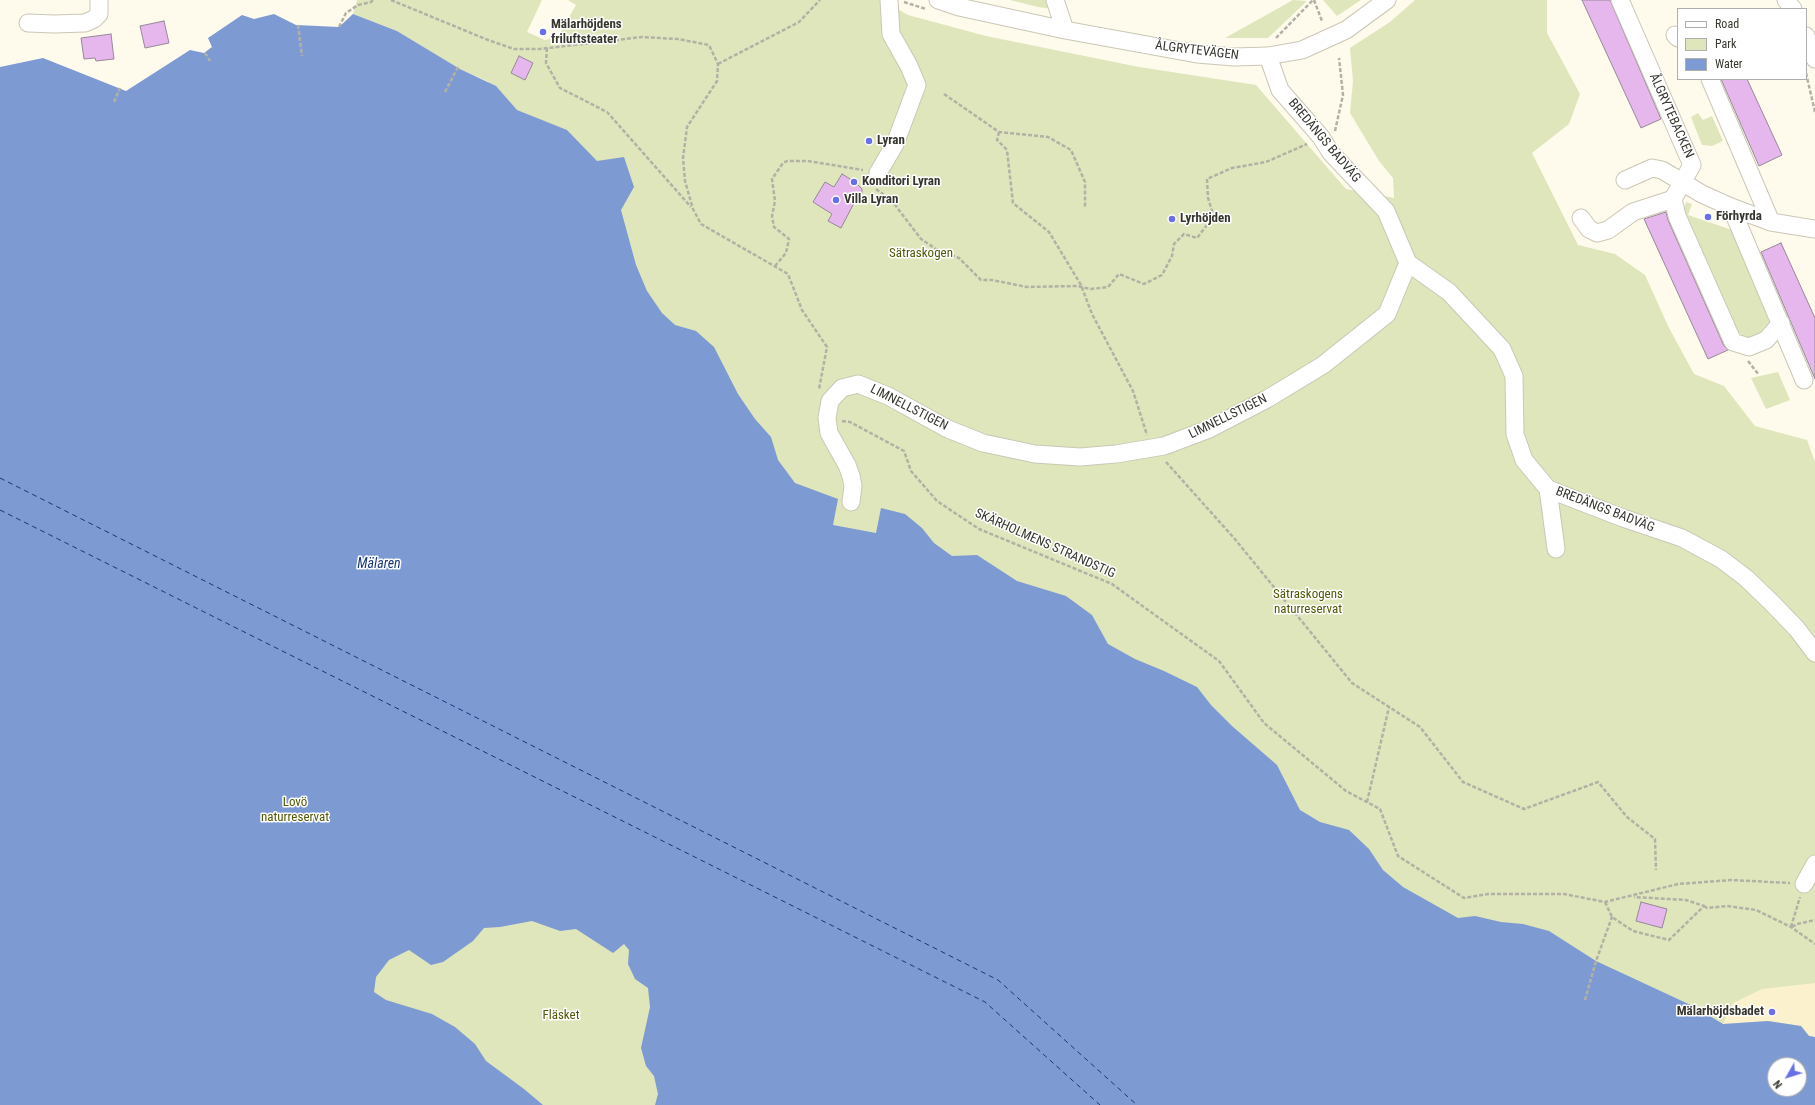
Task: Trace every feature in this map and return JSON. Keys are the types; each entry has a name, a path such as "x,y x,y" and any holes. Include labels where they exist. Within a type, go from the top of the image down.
{"street":[{"path":"28,23 85,23 94,19 99,14 99,0"},
{"path":"878,173 895,144 917,85 892,34 889,0"},
{"name":"ÅLGRYTEVÄGEN","path":"938,0 959,7 1065,30 1197,54 1234,57 1268,56 1302,50 1346,30 1387,0"},
{"path":"1055,0 1065,30"},
{"name":"ÅLGRYTEBACKEN","path":"1620,0 1692,165 1683,182"},
{"path":"1786,0 1792,8"},
{"path":"1807,39 1815,59"},
{"name":"BREDÄNGS BADVÄG","path":"1268,56 1280,90 1321,137 1331,153 1386,212 1408,263 1449,292 1502,349 1514,376 1515,434 1524,460 1548,489 1623,518 1682,538 1721,559 1746,578 1798,628 1815,653"},
{"path":"1710,80 1771,222"},
{"path":"1625,180 1652,168 1662,170 1702,194 1731,207 1771,222 1815,229"},
{"path":"1581,218 1589,229 1596,233 1608,230 1633,212 1673,199 1683,182"},
{"path":"1673,199 1677,216 1733,342 1748,347 1766,340 1781,323"},
{"path":"1731,207 1804,380"},
{"name":"LIMNELLSTIGEN","path":"851,502 853,486 851,476 847,465 829,433 827,418 830,401 842,388 858,384 888,396 948,429 984,443 1036,454 1080,457 1116,454 1155,448 1209,429 1267,399 1323,365 1386,314 1408,263"},
{"path":"1548,489 1556,548"},
{"path":"1804,884 1815,864"}],"path":[{"path":"339,27 346,13 358,5 373,0"},
{"path":"391,0 488,40 514,48 547,48 642,37 678,39 709,44 718,64 717,81 687,126 683,158 685,181 693,209"},
{"path":"718,64 799,22 820,0"},
{"path":"1268,56 1269,45 1314,0 1322,21"},
{"path":"298,25 302,56"},
{"path":"547,48 546,63 560,88 606,112 693,209 702,224 788,274 802,310 827,347 819,392"},
{"path":"205,53 210,61"},
{"path":"1331,153 1343,95 1338,58"},
{"path":"445,92 458,67"},
{"path":"1807,77 1815,112"},
{"path":"114,102 120,88"},
{"path":"944,94 999,132 1048,137 1071,150 1085,182 1086,207"},
{"path":"999,132 997,140 1007,150 1013,202 1049,232 1081,286 1092,314 1133,391 1149,441 1234,538 1352,683 1420,727 1463,782 1524,809 1598,782 1627,817 1656,839 1656,870"},
{"path":"775,266 786,253 789,239 774,227 772,216 775,201 772,179 783,163 787,161 808,161 878,173 873,186 892,202 921,239 936,249 960,258 980,280 992,280 1027,287 1081,286 1091,289 1108,287 1119,274 1144,284 1162,275 1172,256 1174,244 1184,234 1197,238 1214,214 1208,198 1207,179 1232,168 1266,162 1321,137"},
{"name":"SKÄRHOLMENS STRANDSTIG","path":"827,418 850,422 904,451 911,471 937,501 979,529 1112,584 1219,661 1264,723 1346,791 1380,809 1398,856 1464,898 1488,894 1564,894 1604,902 1678,884 1731,880 1804,884"},
{"path":"1367,802 1389,707"},
{"path":"1792,927 1804,884"},
{"path":"1632,896 1686,900 1707,908 1727,906 1756,910 1792,927 1815,944"},
{"path":"1604,902 1612,917 1633,931 1669,940 1704,906"},
{"path":"1585,1000 1596,961 1612,917"},
{"path":"1792,927 1797,924 1815,920"}],"green space":[{"path":"357,0 542,0 527,32 545,40 558,36 576,5 568,0 882,0 908,15 986,36 1139,67 1256,85 1346,189 1394,198 1393,178 1379,161 1350,113 1353,81 1350,48 1390,22 1415,0 1547,0 1547,33 1580,94 1569,124 1532,153 1578,245 1615,254 1645,275 1668,326 1694,374 1724,386 1755,426 1807,440 1815,462 1815,1105 0,1105 0,614 489,82 460,69 397,31 353,14"},
{"path":"1010,0 1049,0 1054,9 1038,7"},
{"path":"1293,0 1307,1 1268,38 1225,38"},
{"path":"1323,0 1361,0 1337,16"},
{"path":"1698,113 1703,120 1712,116 1723,141 1712,146 1702,145 1691,117"},
{"path":"1686,202 1692,204 1688,215 1735,231 1773,321 1769,330 1752,339 1744,337 1735,329 1683,211"},
{"path":"1778,372 1790,400 1766,409 1751,378"}],"sand":[{"name":"Mälarhöjdsbadet","path":"1815,983 1815,1037 1809,1036 1801,1026 1768,1021 1723,1024 1733,1003 1762,989"}],"water":[{"name":"Mälaren","path":"274,14 296,25 339,27 353,14 397,31 460,69 496,86 517,110 567,130 597,161 624,157 634,187 621,210 636,265 647,291 662,313 675,325 696,331 714,347 738,394 755,419 771,437 778,460 795,483 838,499 833,525 876,533 881,508 905,514 922,528 934,543 952,556 977,555 1017,581 1066,596 1092,615 1108,644 1135,659 1197,687 1211,705 1232,726 1277,765 1300,810 1320,822 1349,830 1369,849 1383,870 1403,887 1458,918 1475,916 1501,922 1523,924 1549,931 1596,961 1695,1007 1723,1024 1768,1021 1801,1026 1809,1036 1815,1037 1815,1105 655,1105 658,1094 654,1076 646,1066 641,1048 650,1007 648,988 635,979 628,964 629,950 624,944 613,953 576,929 560,931 532,921 500,927 484,928 473,941 443,962 431,965 409,950 389,960 376,977 374,992 386,1000 432,1014 455,1027 475,1044 486,1061 543,1105 0,1105 0,67 43,58 126,91 190,50 204,53 212,47 208,38 242,15 254,19"}],"building":[{"path":"1582,0 1610,0 1661,119 1641,128"},
{"path":"164,21 169,43 145,48 140,26"},
{"path":"111,34 114,59 96,61 95,58 84,59 81,38"},
{"path":"519,56 533,63 525,80 511,73"},
{"path":"1721,80 1747,80 1782,155 1759,166"},
{"name":"Villa Lyran","path":"842,174 855,182 862,189 862,192 861,196 854,203 841,228 828,221 832,214 813,202 825,182 834,187"},
{"path":"1666,212 1668,220 1724,346 1728,350 1708,359 1644,219"},
{"path":"1781,243 1815,318 1815,379 1761,252"},
{"path":"1641,902 1667,909 1662,928 1636,921"}],"ferry route":[{"path":"0,478 998,980 1137,1105"},
{"path":"0,510 985,1002 1100,1105"}],"place":[{"name":"Mälarhöjdens friluftsteater","path":"543,32"},
{"name":"Lyran","path":"869,141"},
{"name":"Konditori Lyran","path":"854,182"},
{"name":"Villa Lyran","path":"836,200"},
{"name":"Förhyrda","path":"1708,217"},
{"name":"Lyrhöjden","path":"1172,219"},
{"name":"Mälarhöjdsbadet","path":"1772,1012"}],"park label":[{"name":"Sätraskogen","path":"921,254"},
{"name":"Sätraskogens naturreservat","path":"1308,602"},
{"name":"Lovö naturreservat","path":"295,810"},
{"name":"Fläsket","path":"561,1016"}]}
